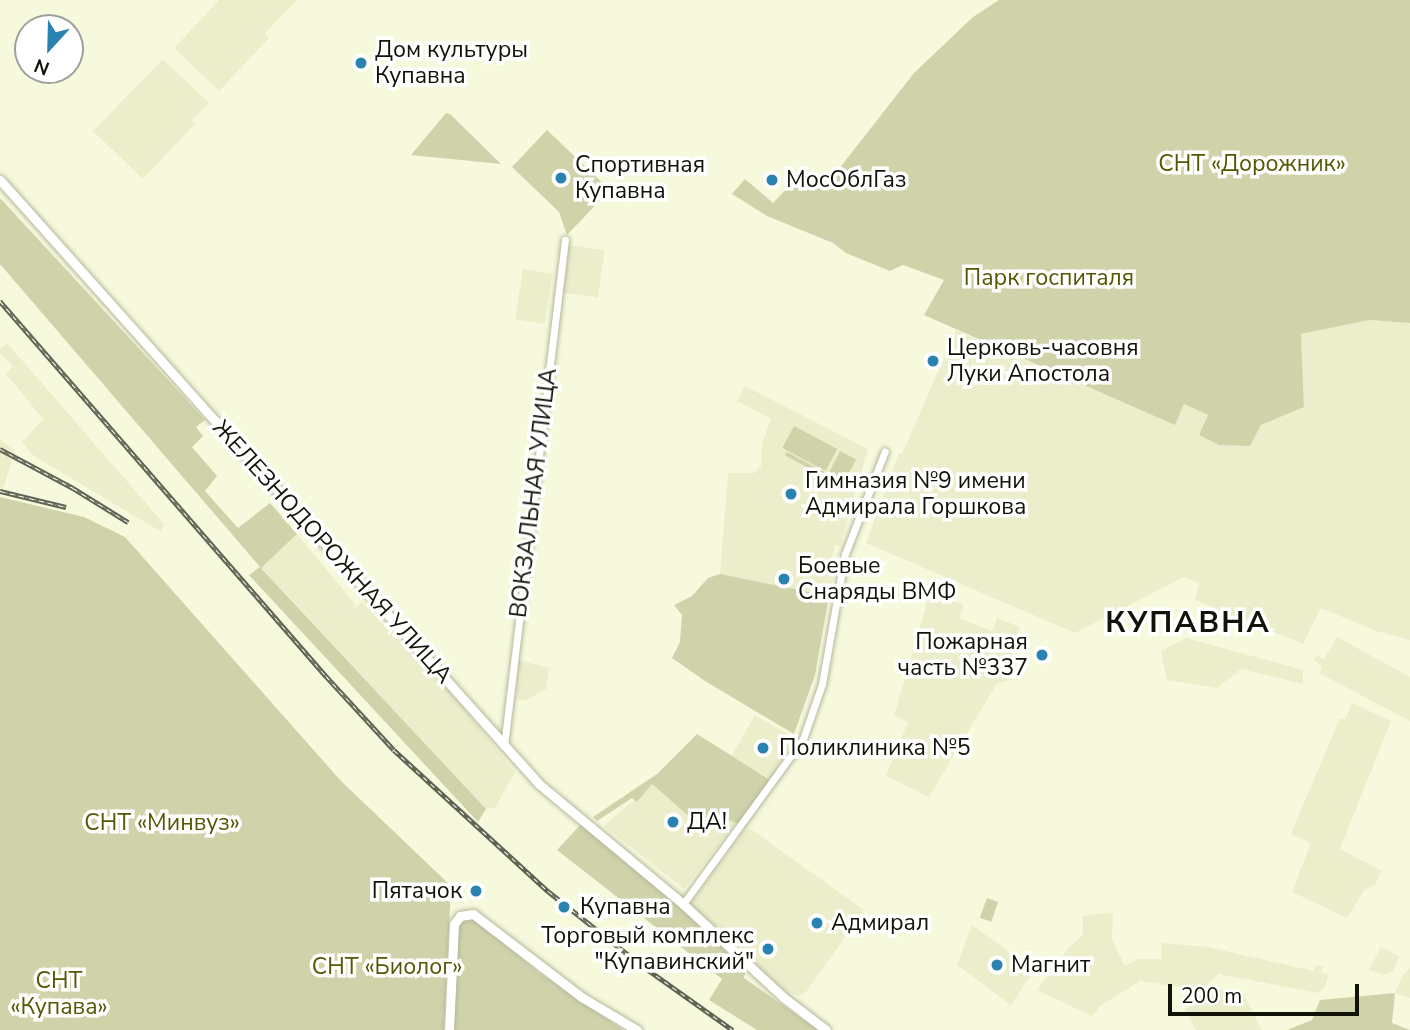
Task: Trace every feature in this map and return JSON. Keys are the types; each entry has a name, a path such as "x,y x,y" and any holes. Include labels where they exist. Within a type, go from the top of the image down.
{"main road":[{"name":"ЖЕЛЕЗНОДОРОЖНАЯ УЛИЦА","path":"0,180 504,746 565,807 683,904 783,997 826,1030"},
{"path":"449,1030 454,924 460,916 473,914 583,998 637,1030"}],"street":[{"name":"ВОКЗАЛЬНАЯ УЛИЦА","path":"504,746 537,452 565,240"},
{"path":"683,904 803,739 822,684 837,583 845,554 885,451"}],"shaded area":[{"path":"219,0 297,0 265,33 269,38 219,91 174,48"},
{"path":"163,59 209,103 192,120 195,124 143,179 93,131"},
{"path":"568,245 605,250 598,298 561,293"},
{"path":"523,269 553,274 545,324 515,319"},
{"path":"1369,320 1410,323 1410,640 1376,631 1321,608 1303,644 1195,600 1199,583 1184,577 1075,633 866,543 899,453 902,454 956,330 1175,424 1184,404 1208,415 1199,435 1219,445 1249,446 1261,425 1304,407 1301,334"},
{"path":"7,343 165,525 160,531 34,456 22,442 43,419 6,374 13,366 0,353 0,349"},
{"name":"Гимназия №9 имени Адмирала Горшкова","path":"745,386 868,449 840,546 835,545 832,558 837,559 829,596 720,574 728,473 754,473 761,466 762,444 771,419 737,401"},
{"path":"0,439 15,451 3,489 0,489"},
{"path":"297,534 356,605 349,613 362,602 441,686 445,685 515,772 495,808 486,809 261,567"},
{"path":"930,593 964,605 959,618 992,631 997,618 1020,627 1012,649 1015,679 997,683 929,797 886,776 908,722 894,716"},
{"path":"1337,637 1410,677 1410,721 1319,673 1322,666 1314,660 1317,655 1324,659"},
{"path":"1186,638 1303,670 1303,684 1241,669 1217,688 1167,680 1161,651"},
{"path":"518,660 549,668 546,689 525,701 517,699"},
{"path":"1352,703 1391,721 1340,849 1382,871 1375,885 1364,890 1347,918 1292,892 1311,843 1291,834 1340,718 1345,720"},
{"name":"Поликлиника №5","path":"755,715 795,738 771,780 731,757"},
{"path":"652,784 702,828 716,816 736,823 684,889 604,826"},
{"path":"745,829 752,830 864,910 806,992 800,996 784,991 692,906 692,901"},
{"path":"1113,912 1112,940 1125,966 1138,959 1161,959 1162,943 1208,947 1314,971 1316,965 1323,967 1321,973 1329,975 1325,987 1317,993 1219,974 1204,987 1195,989 1140,981 1100,1006 1092,1016 1037,990 1069,947 1083,935 1083,916"},
{"path":"972,925 1034,970 1011,1005 957,965"},
{"path":"1381,947 1399,956 1393,971 1383,975 1369,970"},
{"path":"1410,968 1410,998 1395,993 1403,975"},
{"path":"1222,989 1243,993 1262,1030 1196,1030 1185,1010"}],"green space":[{"path":"999,0 1410,0 1410,323 1369,320 1301,334 1304,407 1261,425 1250,446 1219,445 1199,435 1208,415 1184,404 1175,425 924,315 944,280 903,265 890,271 846,253 833,243 767,216 732,194 745,179 773,203 797,178 809,188 824,177 831,179 914,73 973,17"},
{"path":"446,113 450,114 501,164 411,155"},
{"name":"Спортивная Купавна","path":"547,130 610,190 567,235 559,212 512,167"},
{"path":"0,198 205,420 196,427 203,436 192,447 217,476 205,491 238,528 270,503 297,534 261,568 486,809 478,822 249,575 260,567 0,264"},
{"path":"794,426 837,449 826,471 782,448"},
{"path":"840,451 856,459 843,484 827,476"},
{"path":"787,452 825,472 823,476 785,456"},
{"name":"СНТ «Минвуз»","path":"0,497 84,517 125,537 341,781 451,886 444,1030 0,1030"},
{"path":"720,574 829,596 815,675 794,734 672,658 680,642 682,615 674,605 692,596 708,578"},
{"path":"697,734 773,782 742,825 717,816 702,828 652,784 637,802 632,798 597,821 593,817 657,774"},
{"path":"583,822 747,964 744,978 818,1030 757,1030 709,1000 722,979 557,850"},
{"path":"987,898 998,902 991,922 980,918"},
{"name":"СНТ «Биолог»","path":"473,918 538,972 623,1030 453,1030 458,925 463,919"},
{"path":"1395,993 1392,1023 1410,1030 1287,1030 1312,1020 1320,1000"}],"railway":[{"path":"0,301 326,676 394,750 548,891 640,964 733,1030"},
{"path":"0,449 73,488 128,522"},
{"path":"0,491 66,507"}],"place":[{"name":"Дом культуры Купавна","path":"361,63"},
{"name":"Спортивная Купавна","path":"561,178"},
{"name":"МосОблГаз","path":"772,180"},
{"name":"Церковь-часовня Луки Апостола","path":"933,361"},
{"name":"Гимназия №9 имени Адмирала Горшкова","path":"791,494"},
{"name":"Боевые Снаряды ВМФ","path":"784,579"},
{"name":"Пожарная часть №337","path":"1042,655"},
{"name":"Поликлиника №5","path":"763,748"},
{"name":"ДА!","path":"673,822"},
{"name":"Пятачок","path":"476,891"},
{"name":"Купавна","path":"564,907"},
{"name":"Адмирал","path":"817,923"},
{"name":"Торговый комплекс \"Купавинский\"","path":"768,949"},
{"name":"Магнит","path":"997,965"}],"district":[{"name":"КУПАВНА","path":"1188,623"}],"park label":[{"name":"СНТ «Дорожник»","path":"1252,164"},
{"name":"Парк госпиталя","path":"1049,278"},
{"name":"СНТ «Купава»","path":"59,994"}]}
